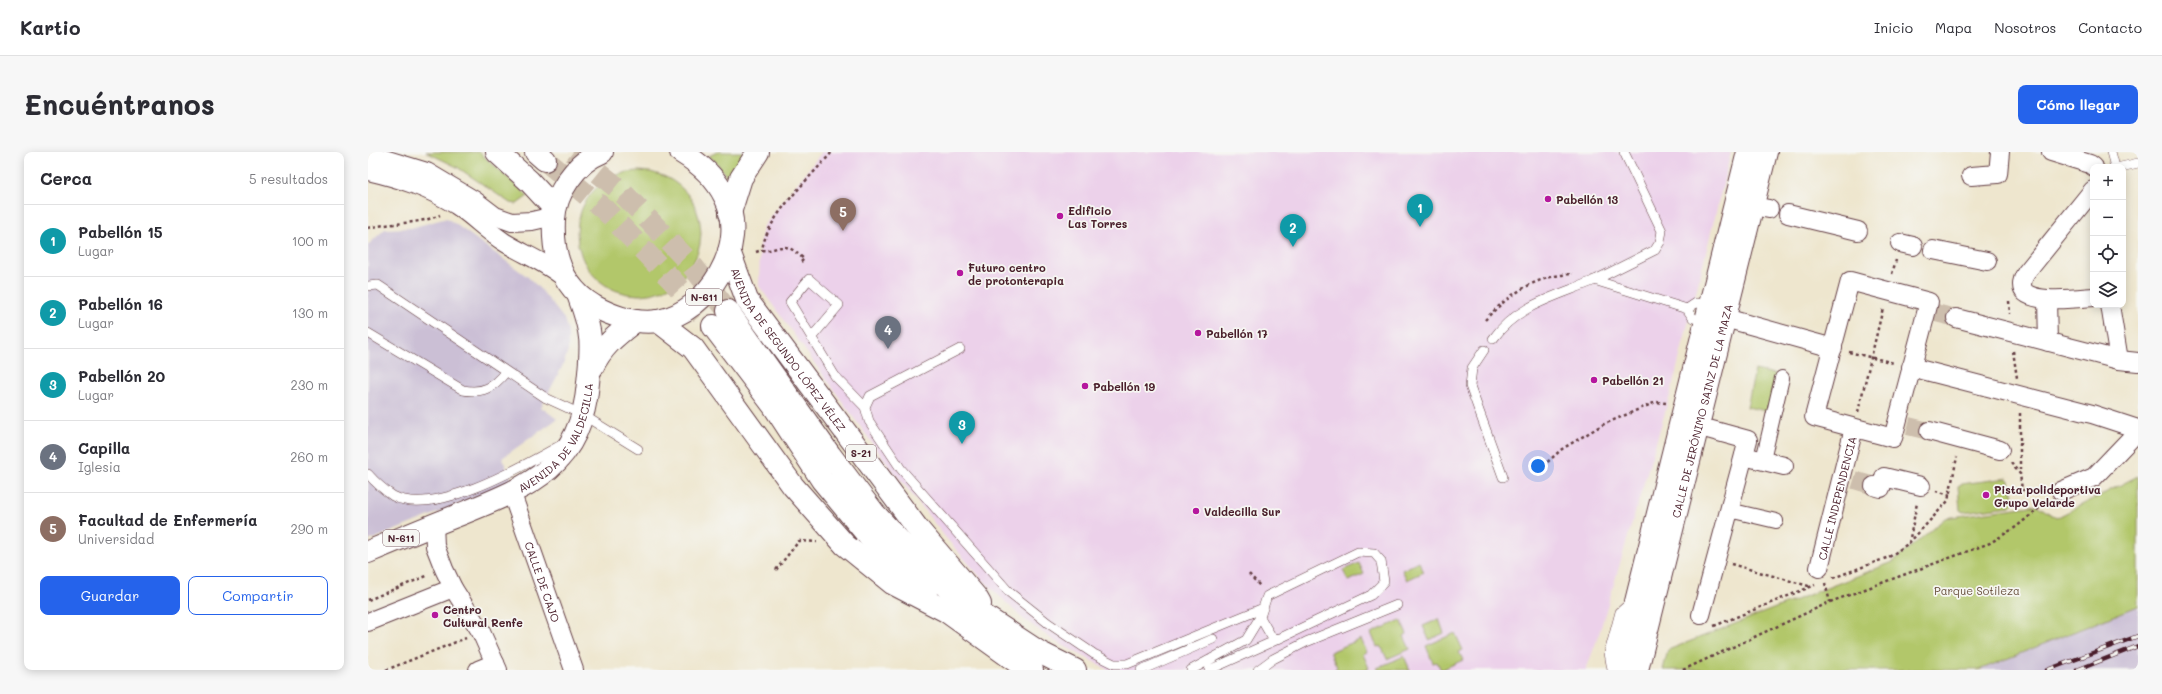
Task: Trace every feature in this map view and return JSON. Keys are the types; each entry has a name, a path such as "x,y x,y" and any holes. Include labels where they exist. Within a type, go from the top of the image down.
{"main road":[{"path":"497,152 539,192 554,212"},
{"name":"N-611","path":"602,152 595,154 566,183 554,212 553,247 559,265 574,289 600,309 635,321 658,321 691,307 706,295 720,275 729,251 732,226 726,197 714,180 697,162 681,152"},
{"path":"730,213 742,178 758,152"},
{"name":"CALLE DE JERÓNIMO SAINZ DE LA MAZA","path":"1644,668 1697,426 1713,314 1748,152"},
{"name":"CALLE DE JERÓNIMO SAINZ DE LA MAZA","path":"1619,670 1686,406 1713,314 1761,207 1766,152"},
{"name":"AVENIDA DE SEGUNDO LÓPEZ VÉLEZ","path":"729,251 747,300 918,529 976,597 986,615"},
{"name":"AVENIDA DE VALDECILLA","path":"512,494 536,480 552,467 573,439 587,403 592,344 589,323 574,289"},
{"name":"AVENIDA DE SEGUNDO LÓPEZ VÉLEZ","path":"728,311 795,406 874,513 909,551 960,600 986,615 1039,652 1075,670"},
{"name":"AVENIDA DE VALDECILLA","path":"589,374 599,354 608,342 635,321"},
{"path":"658,321 693,348 793,486 844,545 892,583 946,611"},
{"path":"712,326 773,405 827,486 880,550 946,611 1017,662 1032,670"},
{"name":"N-611","path":"368,552 434,524 512,494"}],"street":[{"path":"1971,176 1998,174 2000,152"},
{"path":"2051,152 2090,164"},
{"path":"368,154 427,172 474,200 495,216 512,222 532,222 554,212"},
{"path":"368,171 404,180 428,190 456,206 517,250 554,269 574,289"},
{"path":"2090,194 2026,273 2022,284 2024,290 2034,299 2090,297"},
{"path":"1788,214 1858,231"},
{"path":"1933,250 1987,261"},
{"path":"1850,281 1887,291 1928,302 1931,312 1911,367 1902,424 1892,438 1814,417 1850,281"},
{"path":"2047,299 2048,342"},
{"path":"2110,308 2119,360"},
{"path":"1713,314 1832,348"},
{"path":"1956,318 2119,360 2138,362"},
{"path":"1911,367 2092,414 2138,430 2094,477 2061,491"},
{"path":"1763,460 1782,378"},
{"path":"1697,426 1748,440 1729,510 1704,622"},
{"name":"CALLE INDEPENDENCIA","path":"1819,568 1848,478 1854,428"},
{"path":"1929,431 1961,438 2000,450"},
{"path":"1744,456 1784,466"},
{"path":"1874,486 1881,488 1884,477 1921,486"},
{"name":"CALLE DE CAJO","path":"512,494 574,670"},
{"path":"1729,510 1776,521"},
{"path":"434,524 435,546 444,569 453,588 481,632 496,667 478,670"},
{"path":"368,622 453,588"}],"lane":[{"path":"1493,339 1511,319 1540,300 1594,280 1656,250 1660,242 1662,231 1624,152"},
{"path":"2112,152 2114,164"},
{"path":"2126,166 2138,163"},
{"path":"811,338 839,305 809,279 790,302 811,338 835,376 865,407 869,421 901,468 1009,592 1048,623 1094,654 1114,664 1127,664 1261,613"},
{"path":"1594,280 1687,309 1693,318 1713,314"},
{"path":"368,286 378,285 546,398 583,415 638,449"},
{"path":"1687,309 1696,303 1713,314"},
{"path":"368,333 463,390 472,392 487,390 498,383 506,372"},
{"path":"865,407 870,396 884,387 960,349"},
{"path":"1484,350 1472,368 1470,386 1503,477"},
{"path":"368,474 394,496 407,500 429,501 465,491 508,473 573,439"},
{"path":"1191,670 1246,640 1261,613 1267,596 1358,552 1374,554 1381,561 1384,582 1371,596 1209,670"},
{"path":"1612,670 1609,653 1620,612 1636,599"},
{"path":"1258,670 1273,658 1306,642 1397,605"},
{"path":"1261,613 1274,641"},
{"path":"1141,670 1213,639"}],"path":[{"path":"762,250 771,224 832,152"},
{"path":"368,228 383,224 412,223 446,212"},
{"path":"756,252 762,250 769,251 783,246 787,247 804,259 801,262"},
{"path":"1854,428 1887,291"},
{"path":"2009,301 2010,307"},
{"path":"2011,332 2017,378"},
{"path":"1832,348 1911,367"},
{"path":"1543,466 1562,449 1602,425 1656,402 1672,404"},
{"path":"2020,422 2020,474 2022,490 2061,491"},
{"path":"1704,622 1812,587 1889,557 1909,543 1948,502 1961,438"},
{"path":"2000,450 2020,474"},
{"path":"1909,543 1921,486 1950,495"},
{"path":"1683,670 1830,602 1990,543 2016,527 2061,491"},
{"path":"776,570 799,541 822,543"},
{"path":"1725,562 1812,587"},
{"path":"368,600 444,569"},
{"path":"386,670 481,632"}],"shaded area":[{"path":"822,152 1731,152 1671,392 1599,634 1586,670 1109,670 1053,640 1022,618 982,579 946,538 880,454 759,286 760,246 763,227"},
{"path":"447,218 528,277 542,291 564,319 568,332 568,351 563,365 541,407 557,419 502,458 513,482 368,541 368,245 385,229 411,228"},
{"path":"2138,606 2138,670 1979,670"}],"green space":[{"path":"426,152 479,152 528,196 517,204 510,203 457,167"},
{"path":"717,152 745,152 728,179 717,163 709,156"},
{"path":"639,171 651,172 663,176 673,181 683,189 691,199 696,209 700,221 700,245 696,257 691,267 683,277 673,285 663,290 651,294 639,295 627,294 615,290 605,285 595,277 587,267 582,257 578,245 577,233 578,221 582,209 587,199 595,189 605,181 615,176 627,172"},
{"path":"1755,370 1780,375 1771,412 1747,407"},
{"name":"Parque Sotileza","path":"2138,476 2138,606 1979,670 1663,670 1668,650 1893,562 1945,518 2037,505 2056,518"},
{"name":"Pista polideportiva Grupo Velarde","path":"2008,478 2010,481 2014,503 2011,506 1963,512 1960,510 1958,486 1961,484"},
{"path":"1419,562 1424,572 1407,580 1402,570"},
{"path":"1359,563 1364,574 1348,581 1343,570"},
{"path":"1439,619 1444,633 1429,640 1423,626"},
{"path":"1401,620 1407,634 1404,636 1410,649 1387,659 1381,646 1377,647 1371,633"},
{"path":"1455,633 1463,650 1459,652 1463,660 1441,670 1437,662 1433,663 1426,646"},
{"path":"1361,639 1367,652 1363,654 1369,668 1364,670 1334,670 1337,667 1330,652"},
{"path":"1404,656 1410,670 1378,670 1377,668"}],"tunnel":[{"path":"573,152 620,190 691,264 728,311"},
{"path":"545,160 605,210 671,279 713,326"},
{"path":"1936,313 1956,318"},
{"path":"1908,426 1929,431"},
{"path":"1854,480 1874,486"}],"railway":[{"path":"2047,670 2138,636"},
{"path":"2077,670 2138,646"}],"place":[{"name":"Pabellón 13","path":"1548,199"},
{"name":"Edificio Las Torres","path":"1060,216"},
{"name":"Pabellón 15","path":"1420,227"},
{"name":"Facultad de Enfermería","path":"843,231"},
{"name":"Pabellón 16","path":"1293,247"},
{"name":"Futuro centro de protonterapia","path":"960,273"},
{"name":"Pabellón 17","path":"1198,333"},
{"name":"Capilla","path":"888,349"},
{"name":"Pabellón 21","path":"1594,380"},
{"name":"Pabellón 19","path":"1085,386"},
{"name":"Pabellón 20","path":"962,444"},
{"name":"Pista polideportiva Grupo Velarde","path":"1986,495"},
{"name":"Valdecilla Sur","path":"1196,511"},
{"name":"Centro Cultural Renfe","path":"435,615"}]}
